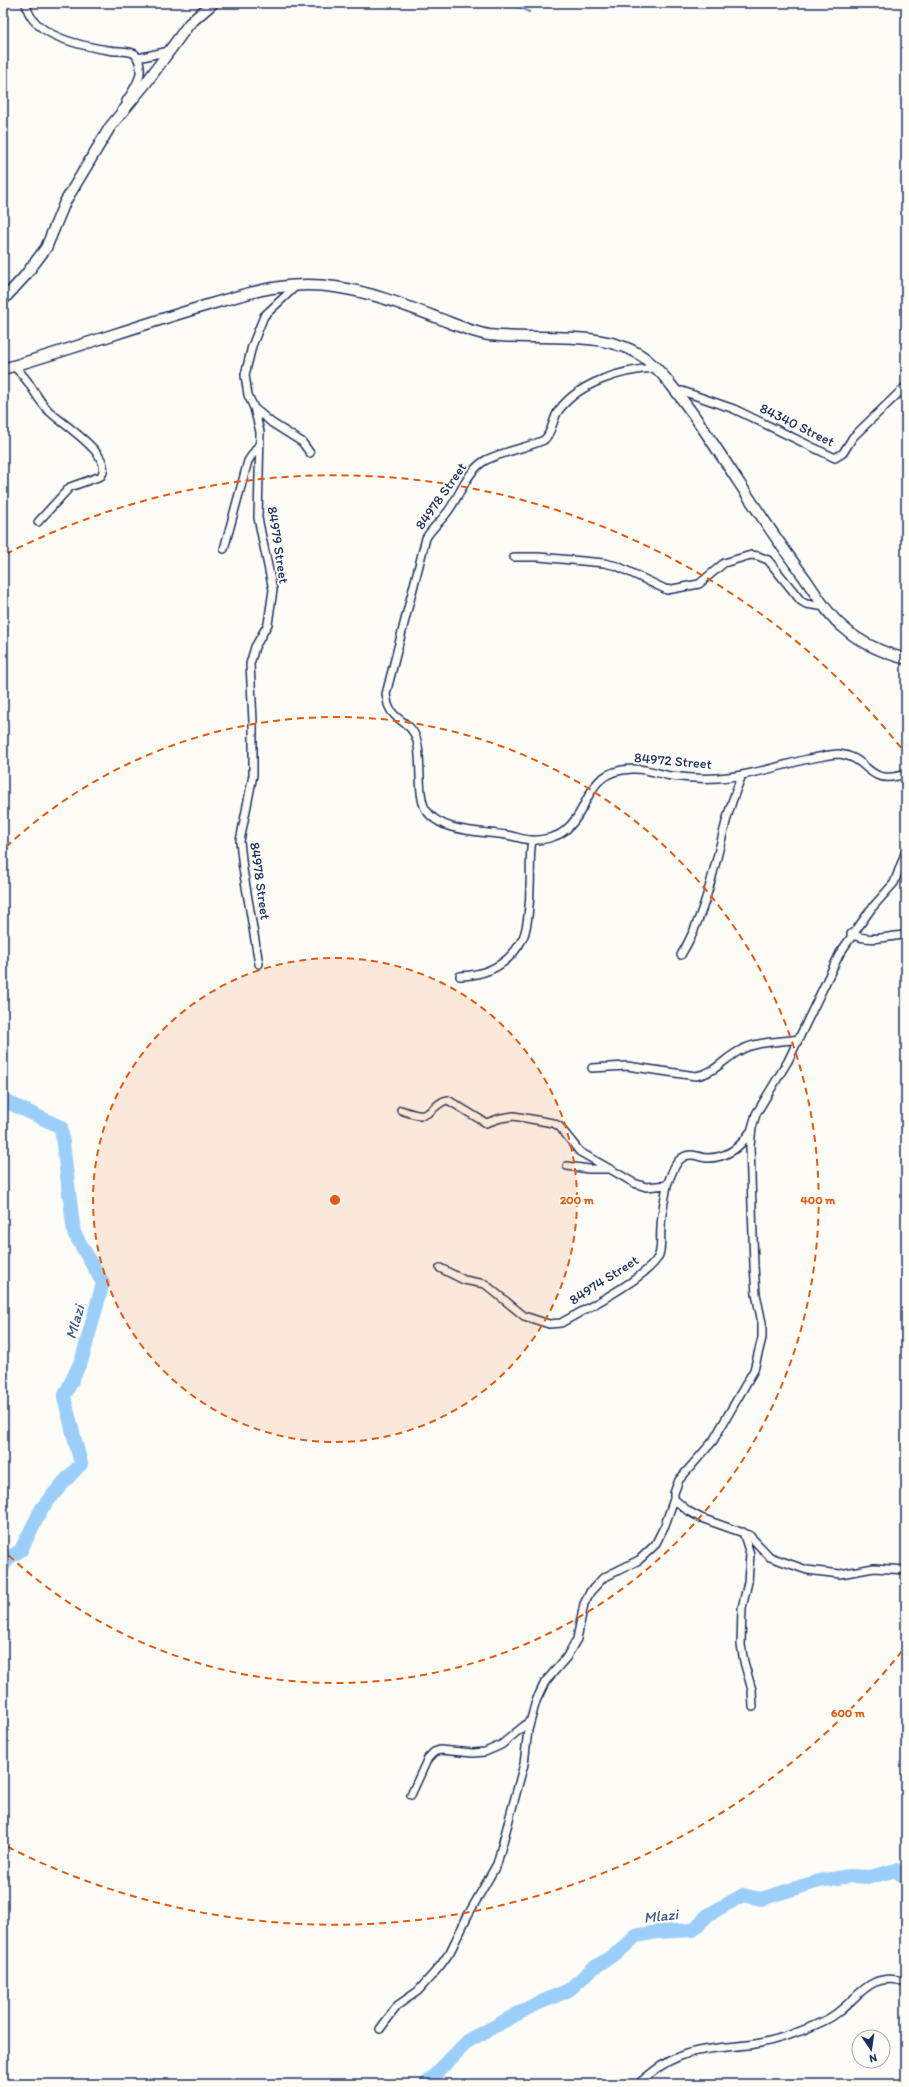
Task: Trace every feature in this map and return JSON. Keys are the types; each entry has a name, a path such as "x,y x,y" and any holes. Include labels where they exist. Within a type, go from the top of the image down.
{"street":[{"path":"3,300 24,277 46,248 64,202 139,80 140,69 138,58 135,54 129,51 96,48 48,33 34,21 26,3"},
{"path":"110,126 146,83 189,24 213,3"},
{"path":"138,58 169,51"},
{"path":"8,368 104,336 227,300 277,286 298,284 334,286 382,296 464,328 487,334 592,339 611,342 640,356 655,368 675,392 695,417 787,555 841,626 863,642 906,659"},
{"name":"84979 Street","path":"248,801 253,775 254,750 250,664 255,646 268,624 273,590 258,518 260,432 254,408 248,395 245,375 247,363 259,326 264,316 298,284"},
{"path":"8,368 27,378 48,411 88,444 102,462 104,468 101,476 70,487 38,522"},
{"name":"84978 Street","path":"532,840 465,830 445,824 425,809 422,800 420,753 417,739 412,728 394,714 389,708 386,694 407,608 426,538 433,526 445,516 457,499 473,471 478,466 495,456 544,440 549,436 557,413 565,402 591,385 632,369 655,368"},
{"name":"84340 Street","path":"675,392 682,391 734,409 835,458 843,453 853,437 906,386"},
{"path":"254,408 302,442 310,453"},
{"path":"224,549 248,461 260,443"},
{"path":"514,556 539,556 604,563 617,566 667,590 699,584 724,563 751,555 758,556 768,560 806,604 826,607"},
{"name":"84972 Street","path":"532,840 562,833 570,826 581,810 594,786 605,776 616,771 633,768 671,776 701,778 742,775 836,754 858,760 874,775 883,778 906,774"},
{"path":"681,955 689,942 707,899 726,820 742,775"},
{"name":"84978 Street","path":"248,801 240,841 243,869 259,964"},
{"path":"460,976 482,974 492,970 509,956 523,937 530,887 530,851 532,840"},
{"path":"380,2029 398,2005 418,1991 440,1966 450,1952 471,1909 494,1871 501,1855 524,1764 530,1721 540,1690 566,1658 577,1639 584,1604 593,1586 609,1574 646,1555 655,1545 665,1525 679,1480 706,1449 727,1418 754,1370 759,1352 762,1323 756,1294 754,1266 750,1146 752,1128 764,1099 788,1061 840,953 851,934 894,883 906,851"},
{"path":"851,934 859,938 869,940 906,935"},
{"path":"592,1068 627,1066 689,1075 703,1075 713,1071 742,1049 751,1046 799,1039"},
{"path":"401,1110 422,1115 428,1113 443,1101 448,1100 486,1123 508,1116 547,1121 559,1126 585,1156 640,1185 655,1187 667,1185"},
{"name":"84974 Street","path":"440,1268 464,1280 485,1284 524,1316 549,1324 561,1323 629,1283 647,1270 658,1258 661,1222 667,1185 675,1166 681,1158 691,1155 706,1158 716,1157 732,1152 739,1148 752,1128"},
{"path":"567,1166 589,1169 610,1169"},
{"path":"674,1499 688,1511 701,1518 743,1532 754,1538 770,1557 807,1570 840,1574 874,1568 906,1570"},
{"path":"743,1532 750,1554 748,1582 742,1608 741,1644 752,1690 753,1707"},
{"path":"411,1795 428,1758 434,1752 440,1750 473,1753 485,1752 501,1744 530,1721"},
{"path":"638,2084 667,2062 685,2054 757,2044 824,2021 839,2013 867,1985 874,1981 896,1978 906,1982"}],"waterway":[{"path":"501,3 520,7 529,12"},
{"name":"Mlazi","path":"3,1100 61,1127 74,1233 103,1283 82,1359 64,1397 81,1464 42,1508 21,1550 9,1558 3,1566"},
{"name":"Mlazi","path":"426,2084 468,2041 532,2006 569,1990 592,1969 621,1950 636,1936 657,1932 693,1930 708,1915 743,1895 761,1899 819,1881 850,1876 870,1877 896,1870 906,1879"}]}
